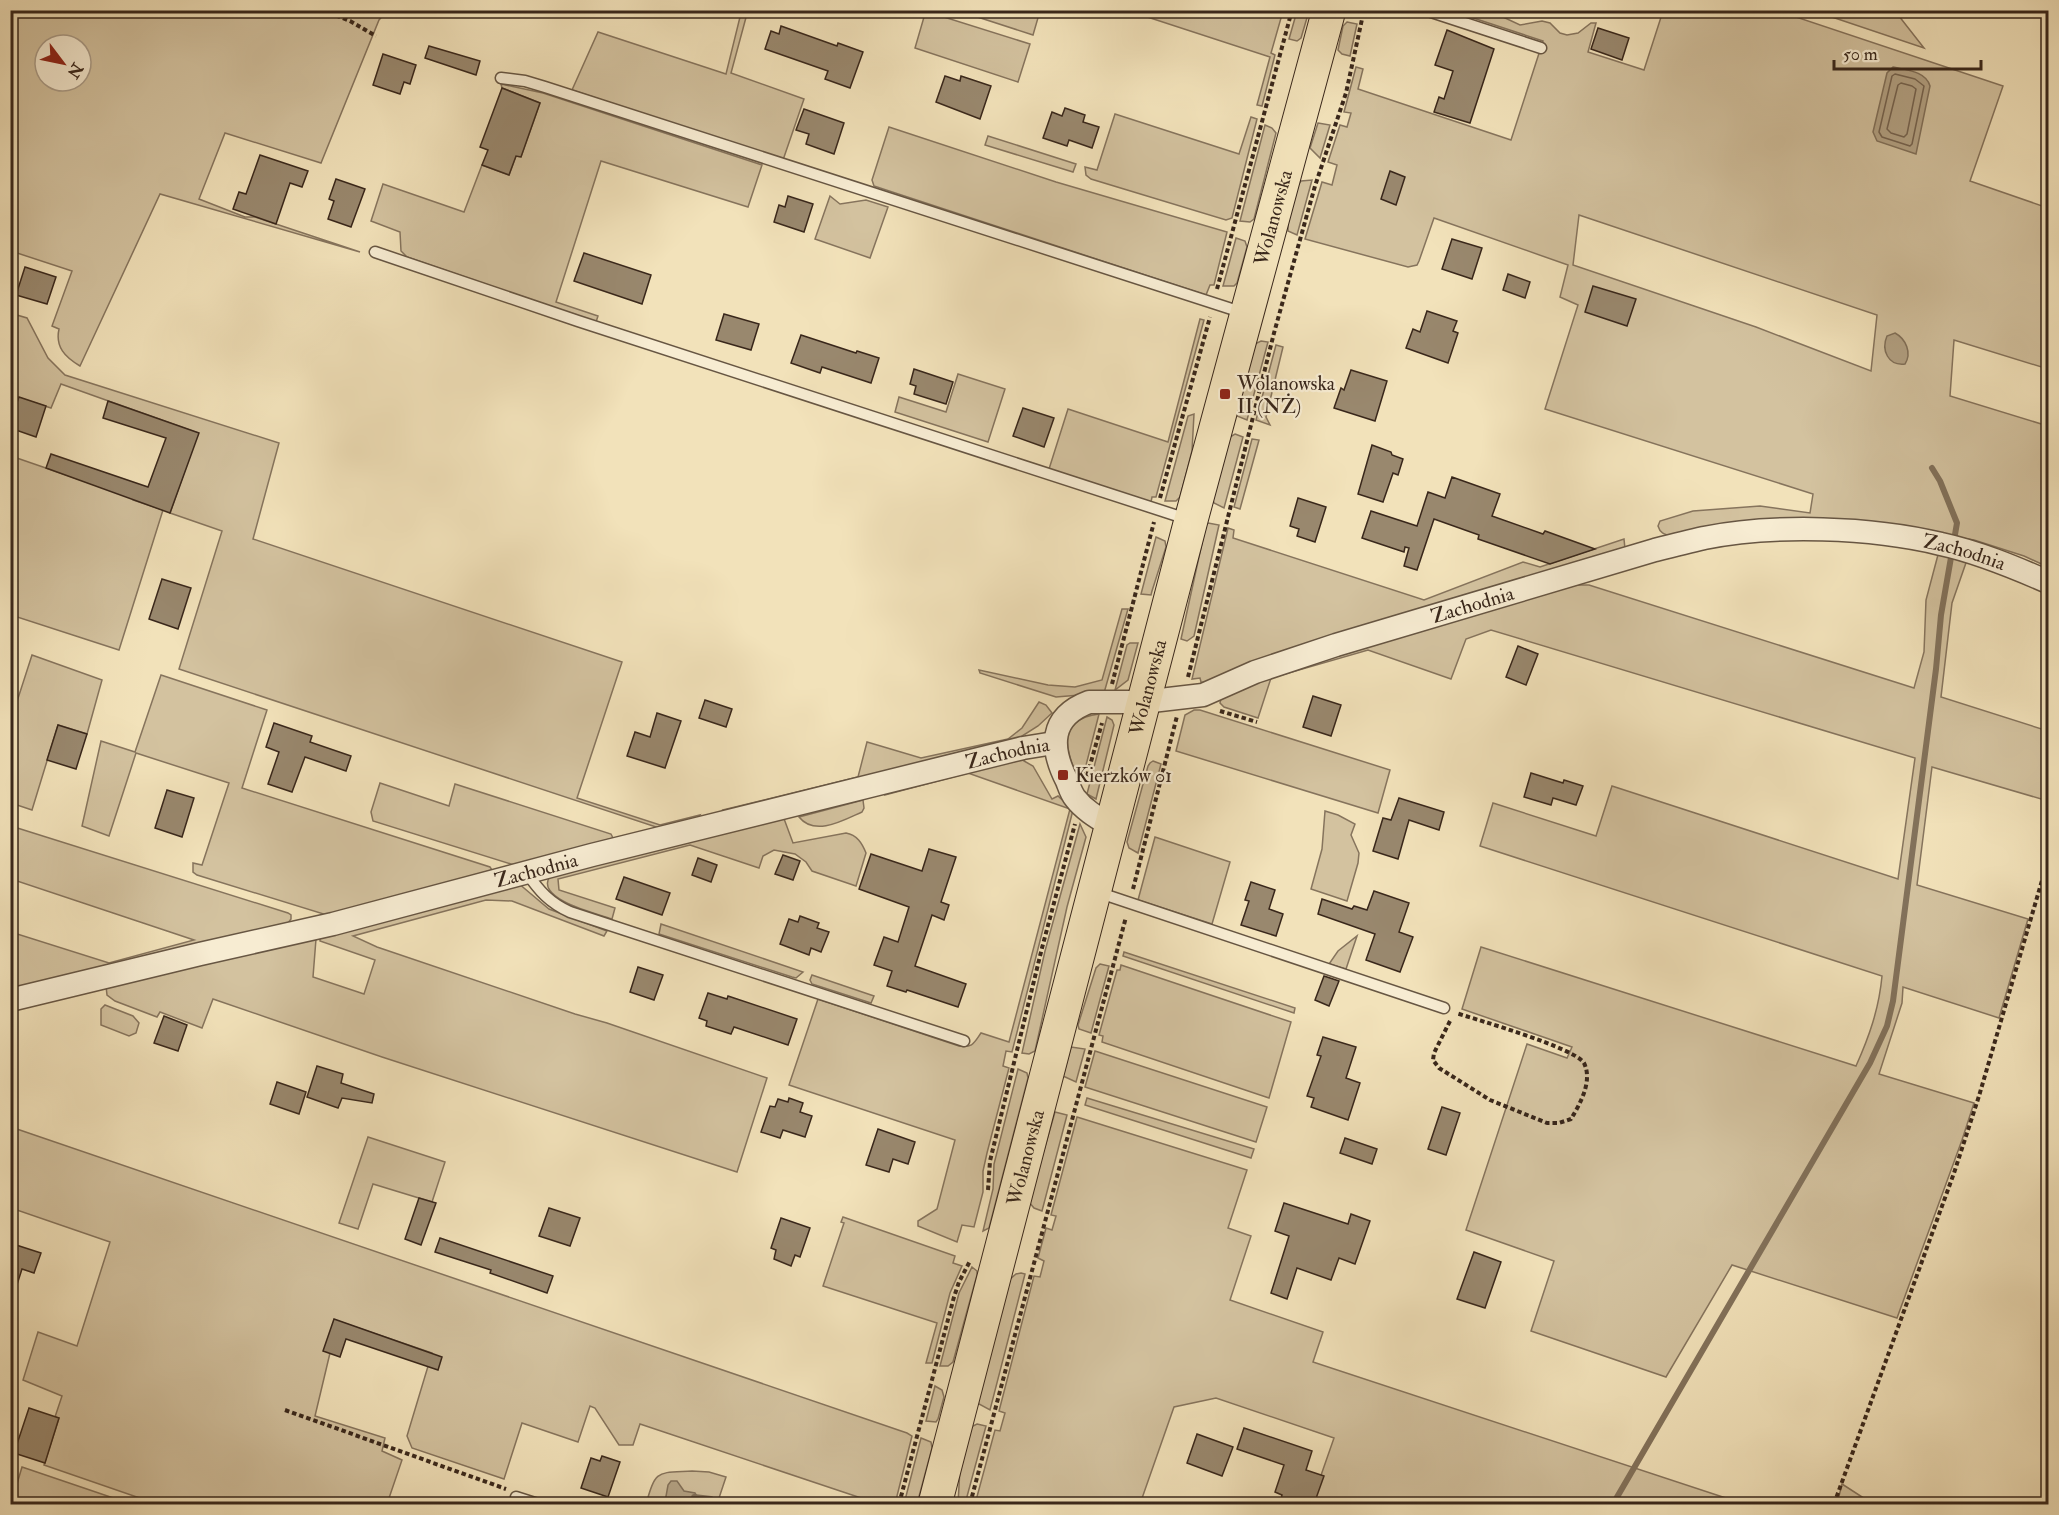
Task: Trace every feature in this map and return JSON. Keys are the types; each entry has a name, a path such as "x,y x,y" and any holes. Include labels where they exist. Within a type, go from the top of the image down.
{"main road":[{"name":"Wolanowska","path":"935,1504 1143,702 1329,10"}],"street":[{"name":"Zachodnia","path":"10,1000 333,924 956,765 1054,743 1059,727 1071,711 1089,702 1143,702 1193,696 1336,645 1655,550 1705,538 1810,529 1883,534 1950,546 1989,557 2049,582"},
{"path":"1054,743 1058,764 1075,798 1090,813 1111,826"}],"lane":[{"path":"1425,10 1541,48"},
{"path":"501,78 546,87 1246,314"},
{"path":"375,252 590,325 1191,520"},
{"path":"527,873 544,896 570,912 964,1041"},
{"path":"1094,891 1449,1010"},
{"path":"516,1497 538,1504"}],"path":[{"path":"321,10 350,21 376,36"},
{"path":"987,1198 990,1161 1042,948 1157,509 1292,10"},
{"path":"970,1504 1130,903 1193,696 1274,333 1315,186 1346,93 1364,10"},
{"path":"1193,696 1207,702 1217,710 1257,722"},
{"path":"1834,1504 1954,1173 2049,860"},
{"path":"1449,1010 1566,1051 1583,1061 1587,1072 1585,1090 1571,1119 1559,1124 1547,1123 1490,1100 1438,1068 1433,1060 1434,1053 1449,1010"},
{"path":"898,1504 954,1297 972,1255"},
{"path":"285,1410 500,1486 509,1490 516,1497"}],"shaded area":[{"path":"11,10 387,11 379,20 321,163 225,133 199,199 245,217 255,217 360,252 160,194 80,366 62,351 58,341 59,329 52,326 72,271 11,251"},
{"path":"748,10 731,73 804,99 783,160 572,90 598,32 726,74 741,13 736,11"},
{"path":"1040,10 1033,35 959,11"},
{"path":"1129,11 1283,11 1271,53 1275,55 1262,106 1257,105 1270,57"},
{"path":"1297,11 1309,11 1301,38 1297,41 1289,39"},
{"path":"1452,11 1479,11 1503,17 1520,25 1542,21 1550,23 1560,33 1567,35 1578,33 1591,23 1596,23 1588,52 1644,70 1663,11 1778,11 2003,86 1970,181 2048,208 2048,369 1954,340 1950,396 2048,426 2048,567 2024,556 1974,540 1917,531 1671,536 1664,534 1658,526 1660,521 1693,511 1760,506 1810,513 1813,494 1545,409 1578,305 1560,297 1568,265 1434,218 1417,265 1408,267 1305,239 1322,182 1332,185 1337,165 1328,162 1340,125 1347,127 1351,113 1344,112 1356,67 1363,69 1358,89 1511,140 1543,41","holes":["1579,215 1877,315 1871,371 1756,327 1573,265"]},
{"path":"1814,11 1895,11 1924,48"},
{"path":"924,17 944,17 1030,44 1018,82 915,48"},
{"path":"1347,22 1357,24 1350,56 1338,50 1343,26"},
{"path":"501,84 543,93 762,165 748,207 601,161 556,302 598,316 596,322 407,257 401,251 400,232 371,221 383,184 464,212 482,165 509,175 516,156 521,157 540,103 502,88"},
{"path":"1115,114 1239,154 1251,117 1257,119 1232,218 1226,220 1091,179 1086,175 1085,167 1097,170"},
{"path":"1318,123 1330,125 1320,158 1310,148"},
{"path":"1265,125 1276,133 1254,219 1250,222 1240,221"},
{"path":"889,127 1056,182 1227,232 1214,285 1210,285 1206,295 874,186 872,180"},
{"path":"988,136 1076,164 1073,172 985,145"},
{"path":"1312,180 1297,235 1288,231 1288,223 1298,185 1301,181"},
{"path":"830,196 840,204 866,200 888,207 870,258 815,239"},
{"path":"1236,238 1245,241 1247,247 1237,283 1234,286 1223,286"},
{"path":"10,313 27,318 48,358 65,375 279,443 253,539 622,662 577,798 660,825 700,815 697,820 659,828 179,669 222,531 170,513 198,433 61,384 51,408 11,395"},
{"path":"1200,319 1204,320 1156,497 1152,497 1151,502 1049,469 1068,409 1168,442"},
{"path":"1261,341 1268,342 1247,420 1237,416 1235,411 1255,344"},
{"path":"1276,345 1283,347 1266,417 1270,425 1256,420"},
{"path":"958,374 1005,389 988,442 895,412 899,397 946,412"},
{"path":"1194,414 1192,451 1180,497 1176,501 1165,501 1188,416"},
{"path":"1235,434 1243,437 1224,508 1214,503 1213,500 1230,437"},
{"path":"1252,439 1259,440 1240,509 1234,507"},
{"path":"11,456 163,510 119,650 11,615"},
{"path":"1208,523 1219,525 1194,636 1187,641 1181,639"},
{"path":"1228,528 1234,530 1233,538 1424,600 1523,562 1540,567 1624,539 1625,549 1212,683 1201,682 1200,678 1192,679"},
{"path":"1156,537 1165,541 1166,547 1151,595 1141,594"},
{"path":"1939,551 1968,557 1952,603 1941,697 2048,731 2048,801 1932,767 1917,885 2028,919 1999,1018 1903,987 1902,1003 1879,1074 1974,1103 1897,1318 1732,1265 1666,1377 1531,1331 1554,1261 1466,1230 1527,1044 1567,1058 1572,1047 1462,1009 1481,947 1856,1066 1873,1022 1882,976 1480,846 1493,803 1596,836 1612,786 1898,879 1915,758 1491,630 1466,639 1451,679 1368,650 1271,678 1258,718 1224,707 1220,703 1221,698 1249,682 1576,585 1589,585 1914,688 1924,652 1926,600"},
{"path":"1122,609 1128,609 1104,693 1056,697 980,673 979,670 1048,685 1075,687 1102,680"},
{"path":"1138,643 1128,680 1115,690 1127,645"},
{"path":"32,655 102,680 87,734 58,725 32,810 11,803 11,720"},
{"path":"161,675 267,710 242,788 490,867 492,870 330,916 197,875 193,872 193,863 202,865 229,783 136,753 109,836 82,826 101,741 135,752"},
{"path":"1039,702 1046,705 1052,713 1038,726 1019,738 726,813 723,810 858,777 867,742 921,758 1008,739 1022,728"},
{"path":"1194,710 1390,770 1378,813 1176,751 1185,715"},
{"path":"1099,714 1081,785 1068,750 1069,731 1075,723"},
{"path":"1107,717 1114,725 1096,799 1087,794"},
{"path":"1024,756 1024,761 1033,766 1052,799 1058,796 1073,810 1012,1052 1006,1051 1003,1066 1009,1068 983,1171 983,1192 974,1227 962,1225 957,1242 918,1226 918,1221 937,1209 955,1140 789,1085 818,999 959,1046 970,1045 981,1033 1009,1042 1070,809 968,773 885,795 886,790"},
{"path":"1153,761 1161,764 1138,853 1129,848 1127,842 1148,766"},
{"path":"380,783 449,806 455,784 611,834 613,838 518,866 373,821 371,812"},
{"path":"863,800 862,812 830,825 813,826 799,817"},
{"path":"1325,811 1355,824 1351,835 1359,853 1358,863 1347,901 1311,889 1322,849"},
{"path":"783,816 793,843 846,833 856,838 866,853 856,886 812,871 806,862 795,854 774,850 763,856 759,868 690,845 558,879 559,890 615,908 612,919 569,904 551,892 547,884 550,876"},
{"path":"1080,824 1086,837 1067,907 1035,1051 1029,1054 1022,1053 1045,951"},
{"path":"11,826 288,913 291,919 288,923 11,991 11,932 109,963 194,940 11,879"},
{"path":"1155,837 1230,862 1212,924 1138,900"},
{"path":"518,883 549,909 607,931 604,936 512,901 486,900 353,936 377,947 767,1078 737,1172 382,1057 213,999 202,1028 160,1012 157,1017 115,1001 107,995 106,986 316,939 313,977 364,994 375,960 320,941 320,933"},
{"path":"661,924 803,972 796,978 792,977 659,934"},
{"path":"1357,936 1346,969 1329,964 1338,951"},
{"path":"1124,952 1295,1008 1294,1013 1123,956"},
{"path":"1100,964 1109,966 1091,1033 1079,1029 1078,1025 1096,968"},
{"path":"1121,965 1291,1022 1269,1098 1102,1042 1103,1036 1099,1035 1117,970 1120,970"},
{"path":"812,975 874,996 871,1003 812,984 810,980"},
{"path":"105,1005 133,1016 139,1023 136,1033 129,1036 101,1025 101,1009"},
{"path":"1071,1047 1085,1049 1076,1082 1063,1076"},
{"path":"1095,1051 1267,1107 1256,1142 1085,1087"},
{"path":"1018,1069 1027,1073 1028,1078 989,1228 983,1231 993,1189 994,1164"},
{"path":"1087,1098 1254,1149 1251,1158 1085,1105"},
{"path":"1055,1112 1067,1115 1042,1211 1034,1208 1029,1202"},
{"path":"1077,1117 1247,1170 1228,1228 1251,1236 1230,1300 1323,1332 1313,1362 1744,1504 1311,1504 1334,1438 1216,1398 1174,1407 1140,1504 975,1504 995,1430 1000,1431 1005,1413 999,1411 1034,1276 1040,1277 1044,1261 1038,1258 1046,1228 1052,1230 1056,1216 1051,1215"},
{"path":"11,1127 907,1433 912,1436 895,1504 879,1504 640,1424 633,1445 619,1445 595,1408 590,1406 578,1442 522,1423 504,1479 412,1448 407,1436 432,1353 335,1320 330,1353 315,1416 385,1438 382,1451 402,1460 387,1504 157,1504 44,1465 59,1418 55,1417 62,1396 23,1380 38,1332 77,1346 110,1242 11,1208"},
{"path":"368,1137 445,1162 432,1202 373,1184 358,1229 339,1223"},
{"path":"843,1217 955,1256 953,1263 962,1266 950,1293 932,1363 926,1363 937,1323 823,1286 844,1223 841,1222"},
{"path":"972,1267 977,1271 977,1275 953,1362 948,1366 940,1366 959,1293"},
{"path":"1021,1273 1025,1274 990,1410 978,1401 1008,1281"},
{"path":"935,1386 942,1390 944,1397 936,1422 926,1421"},
{"path":"977,1424 986,1426 965,1504 958,1504 960,1468 971,1427"},
{"path":"921,1438 931,1442 932,1448 917,1504 904,1504"},
{"path":"22,1467 131,1504 11,1504"},
{"path":"692,1471 709,1472 726,1477 717,1504 646,1504 652,1484 660,1475"},
{"path":"1842,1484 1873,1504 1837,1504"}],"water":[{"path":"1893,67 1920,74 1930,86 1916,154 1877,141 1873,132 1887,73"},
{"path":"1895,333 1907,347 1908,355 1905,364 1894,362 1887,356 1885,341 1887,336"},
{"path":"671,1481 677,1481 684,1491 695,1493 698,1498 696,1504 665,1502"}],"building":[{"path":"781,26 837,46 838,43 863,52 850,88 825,79 828,71 765,49 771,31 779,34"},
{"path":"1598,28 1629,38 1622,60 1591,49"},
{"path":"1447,30 1494,49 1470,123 1434,112 1439,97 1444,99 1453,71 1435,65"},
{"path":"429,46 480,61 476,75 425,58"},
{"path":"383,54 416,65 410,84 404,82 400,94 373,85"},
{"path":"945,76 960,81 961,76 991,86 980,119 936,102"},
{"path":"502,88 540,103 521,157 516,156 509,175 482,165 488,150 480,147"},
{"path":"1065,108 1085,115 1083,122 1099,127 1092,148 1069,140 1067,146 1043,138 1052,112 1062,116"},
{"path":"804,109 844,123 834,154 806,144 809,134 796,130"},
{"path":"260,155 308,171 302,187 290,183 276,224 233,209 239,192 246,194"},
{"path":"1390,171 1405,177 1396,205 1381,199"},
{"path":"336,179 365,189 351,227 328,219 334,201 329,199"},
{"path":"788,196 813,204 804,232 774,222 779,205 785,207"},
{"path":"1452,239 1482,248 1472,279 1442,269"},
{"path":"584,253 651,275 642,304 574,281"},
{"path":"25,267 56,277 47,304 16,295"},
{"path":"1508,274 1530,282 1525,298 1503,290"},
{"path":"1593,286 1636,299 1627,326 1585,312"},
{"path":"1427,311 1457,321 1453,331 1458,333 1448,363 1406,348 1413,329 1420,332"},
{"path":"724,314 759,324 751,350 716,340"},
{"path":"801,335 879,358 871,383 822,367 820,373 791,363"},
{"path":"914,369 953,382 946,404 914,394 916,386 910,384"},
{"path":"1351,370 1387,381 1375,421 1334,408"},
{"path":"19,397 46,406 36,437 10,428"},
{"path":"108,401 199,433 170,513 46,468 51,454 148,487 166,438 103,418"},
{"path":"1023,408 1054,418 1044,447 1013,436"},
{"path":"1372,445 1403,459 1398,475 1393,473 1383,502 1358,494"},
{"path":"1452,477 1500,494 1492,516 1543,534 1545,531 1595,549 1550,564 1478,539 1479,535 1434,519 1417,570 1404,566 1409,548 1405,547 1404,552 1362,538 1371,511 1417,526 1428,492 1445,498"},
{"path":"1298,498 1326,507 1315,542 1297,536 1299,529 1290,526"},
{"path":"162,579 191,588 178,629 149,619"},
{"path":"1518,646 1538,654 1526,685 1506,677"},
{"path":"1313,696 1341,705 1331,736 1303,727"},
{"path":"705,700 732,709 726,727 699,718"},
{"path":"657,713 681,721 665,768 627,756 635,732 650,737"},
{"path":"274,723 312,736 310,742 351,756 346,771 305,757 292,792 268,784 279,752 266,747"},
{"path":"58,725 87,734 76,769 47,760"},
{"path":"1531,773 1563,783 1564,780 1583,786 1576,805 1553,798 1551,805 1524,797"},
{"path":"167,790 194,798 182,837 155,828"},
{"path":"1399,798 1444,812 1439,830 1409,820 1398,859 1373,851 1383,818 1391,820"},
{"path":"929,849 956,857 941,902 949,905 944,920 932,915 915,966 966,984 958,1007 907,990 906,992 887,986 892,971 874,965 884,937 898,942 909,907 859,889 871,854 922,871"},
{"path":"783,855 800,861 793,880 775,874"},
{"path":"698,858 717,865 711,882 692,875"},
{"path":"624,877 670,893 662,915 616,899"},
{"path":"1251,882 1275,890 1269,909 1283,914 1276,936 1241,925 1249,901 1245,900"},
{"path":"1374,891 1409,903 1399,932 1413,937 1400,972 1366,960 1375,934 1318,914 1322,899 1352,909 1354,906 1367,910"},
{"path":"800,916 819,923 817,928 829,932 821,952 811,948 809,955 780,944 789,919 798,922"},
{"path":"638,967 663,975 654,1000 630,992"},
{"path":"1324,976 1339,981 1329,1006 1315,1000"},
{"path":"708,993 727,999 728,996 797,1019 788,1045 734,1027 731,1034 706,1026 707,1021 699,1018"},
{"path":"164,1016 187,1025 178,1051 154,1043"},
{"path":"1323,1037 1356,1047 1346,1078 1360,1083 1348,1120 1311,1107 1314,1098 1307,1096 1321,1056 1317,1055"},
{"path":"317,1066 343,1074 341,1083 374,1094 372,1103 342,1098 338,1108 307,1097"},
{"path":"277,1082 306,1092 299,1114 270,1104"},
{"path":"789,1098 803,1103 800,1112 812,1116 805,1137 783,1130 780,1138 761,1132 770,1106 775,1107 778,1099 788,1102"},
{"path":"1442,1107 1460,1113 1446,1155 1428,1149"},
{"path":"878,1129 915,1142 908,1164 893,1159 889,1172 866,1165"},
{"path":"1345,1138 1377,1149 1372,1164 1340,1153"},
{"path":"419,1198 436,1203 421,1245 405,1239"},
{"path":"1284,1203 1348,1224 1351,1214 1370,1221 1355,1264 1339,1258 1331,1280 1297,1268 1287,1299 1271,1293 1289,1236 1275,1231"},
{"path":"549,1208 580,1218 570,1246 539,1236"},
{"path":"781,1218 810,1228 800,1257 795,1255 791,1266 774,1259 776,1250 771,1248"},
{"path":"440,1238 553,1276 547,1293 490,1273 491,1270 435,1252"},
{"path":"10,1243 41,1253 34,1273 22,1269 13,1297 10,1296"},
{"path":"1474,1252 1501,1262 1485,1308 1457,1299"},
{"path":"334,1319 442,1357 438,1370 346,1339 340,1357 323,1351"},
{"path":"29,1408 59,1418 45,1463 14,1453"},
{"path":"1244,1428 1312,1451 1306,1470 1324,1476 1314,1504 1280,1504 1282,1495 1275,1492 1284,1465 1237,1449"},
{"path":"1197,1434 1233,1447 1222,1476 1187,1463"},
{"path":"602,1456 620,1462 608,1497 581,1488 591,1458 600,1461"}],"waterway":[{"path":"1613,1504 1870,1063 1887,1026 1893,1001 1941,615 1957,523 1940,481 1932,468"},
{"path":"694,1497 711,1499 719,1504"}],"place":[{"name":"Wolanowska II (NŻ)","path":"1225,394"},
{"name":"Kierzków 01","path":"1063,775"}]}
